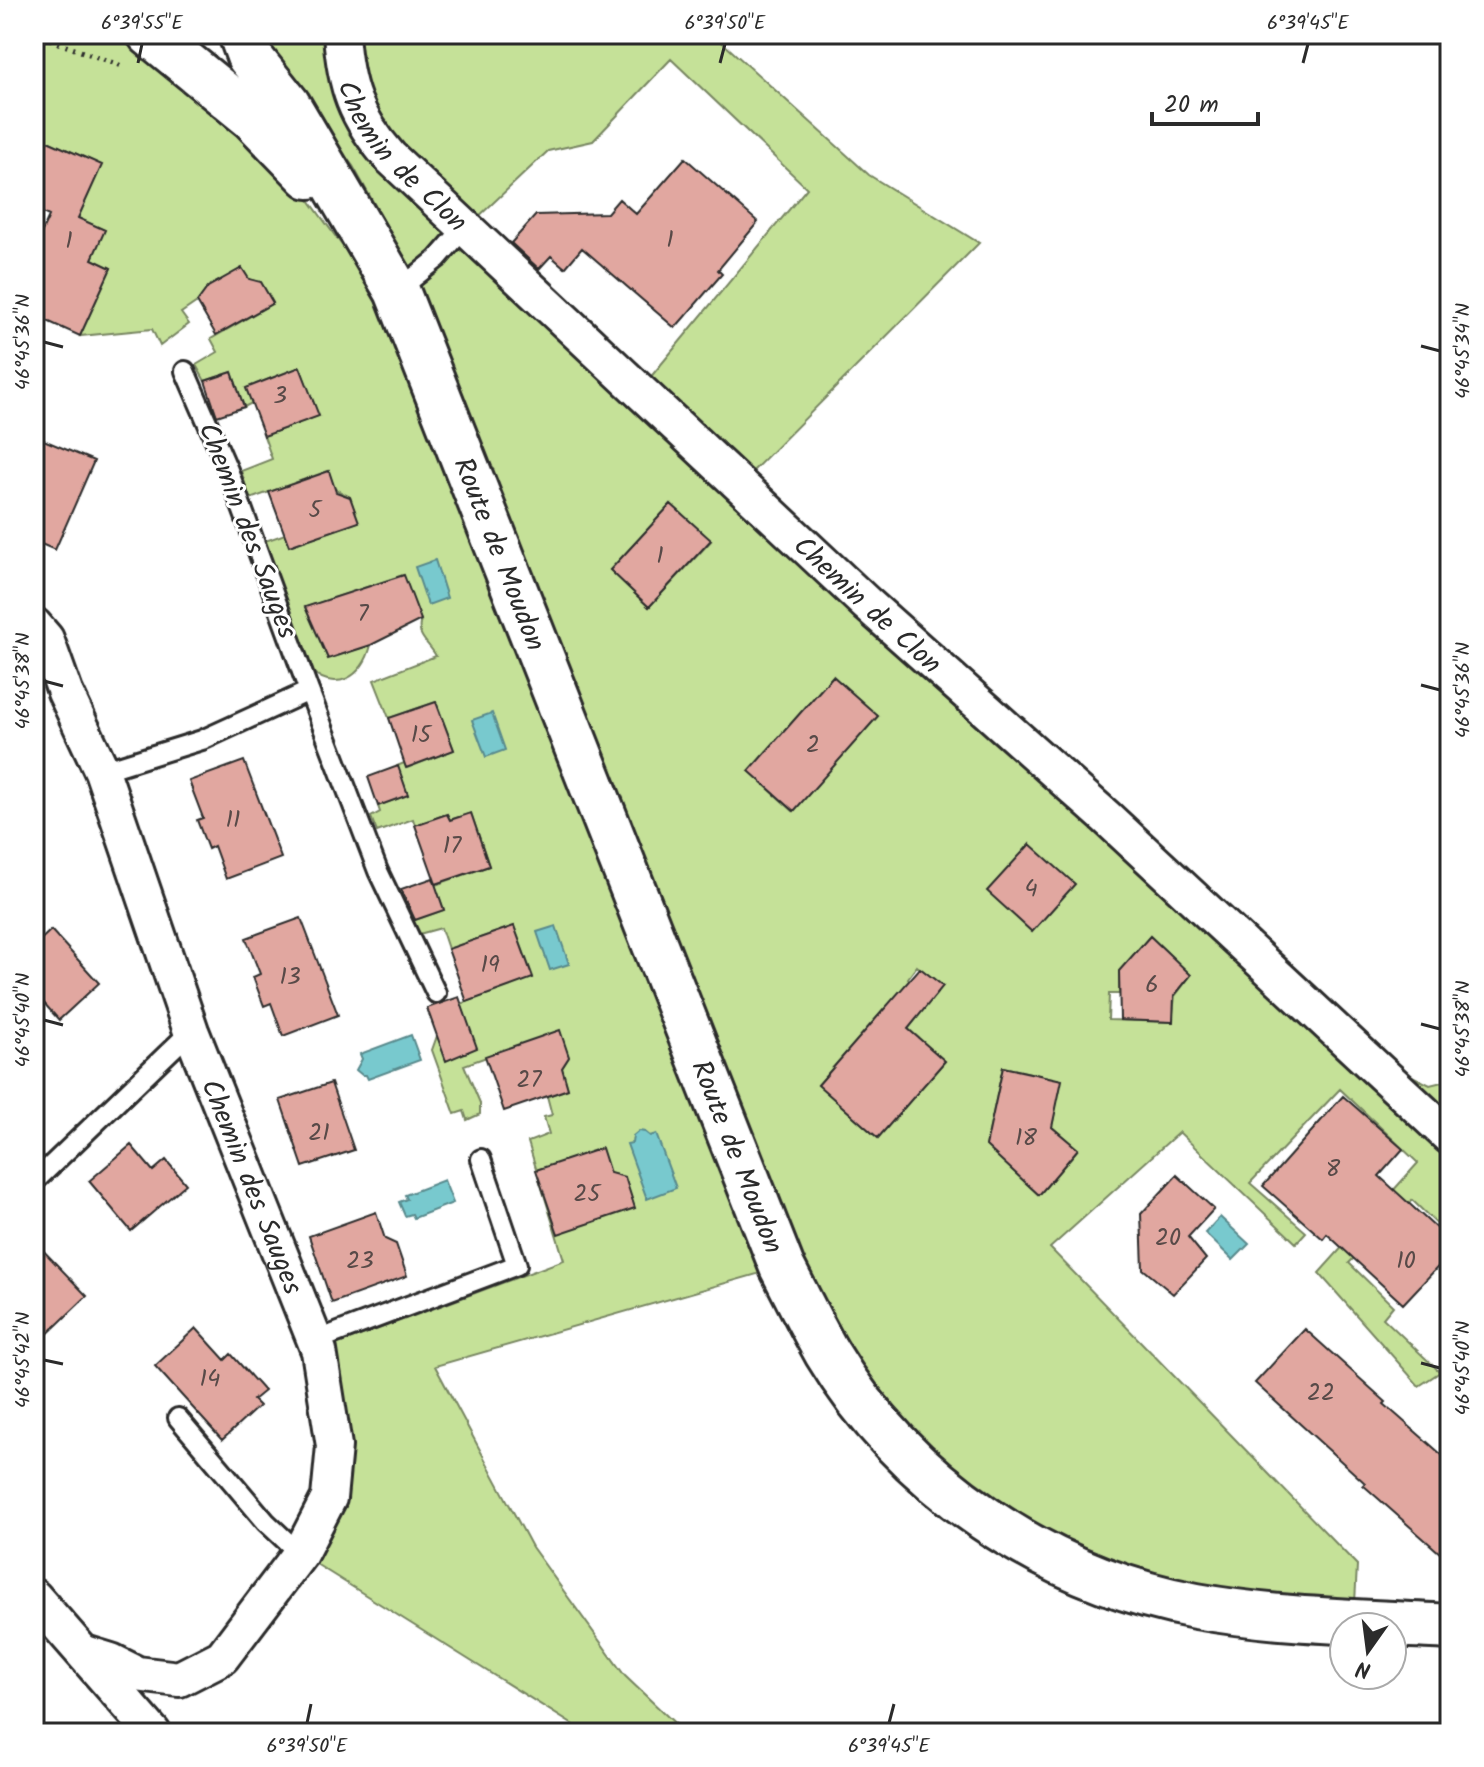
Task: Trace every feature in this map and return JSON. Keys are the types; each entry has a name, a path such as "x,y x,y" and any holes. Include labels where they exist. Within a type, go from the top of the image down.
{"main road":[{"name":"Route de Moudon","path":"150,34 218,88 284,148 357,234 397,291"},
{"name":"Route de Moudon","path":"241,34 249,56 288,105 397,291 782,1267 828,1354 863,1404 909,1456 955,1497 1004,1532 1063,1564 1128,1590 1195,1606 1263,1616 1450,1627"}],"street":[{"name":"Chemin de Clon","path":"341,34 348,89 372,137 390,157 855,593 1106,817 1450,1137"},
{"name":"Chemin des Sauges","path":"34,625 46,639 65,692 102,771 191,1031 319,1351 334,1446 329,1498 300,1554 222,1657 179,1679 137,1674 85,1653"},
{"path":"34,1597 153,1733"}],"lane":[{"path":"397,291 437,259 464,228"},
{"name":"Chemin des Sauges","path":"185,371 228,470 378,871 436,993"},
{"path":"102,771 202,740 309,691"},
{"name":"Chemin des Sauges","path":"34,1182 191,1031"},
{"path":"315,1341 517,1265 481,1159"},
{"path":"178,1418 266,1522 300,1554"}],"green space":[{"path":"250,34 713,34 869,175 979,243 747,477 1384,1062 1430,1085 1450,1080 1450,1237 1412,1200 1349,1263 1393,1306 1383,1318 1440,1372 1419,1386 1319,1273 1418,1163 1340,1089 1250,1183 1306,1232 1296,1243 1179,1132 1050,1248 1357,1565 1355,1611 1328,1611 1328,1616 1135,1574 1015,1518 924,1445 879,1393 820,1303 409,275 353,166","holes":["671,59 807,188 649,379 474,221 548,151 593,141","671,504 711,541 649,607 610,570","833,676 878,716 793,811 749,771","1150,936 1191,975 1175,996 1172,1022 1108,1020 1109,994 1119,994 1119,971","917,966 942,986 932,998 908,978","885,1008 945,1061 877,1137 818,1085","1003,1067 1061,1080 1052,1127 1078,1149 1039,1195 986,1146"]},
{"path":"61,36 103,37 123,42 154,62 278,165 309,200 349,255 374,297 407,363 782,1267 435,1366 532,1547 625,1676 685,1733 586,1733 300,1554 329,1498 319,1351 564,1260 528,1142 549,1134 544,1117 552,1115 547,1096 568,1089 562,1068 569,1057 559,1031 464,1065 480,1103 480,1114 467,1120 464,1111 455,1114 432,1050 437,1036 468,1024 461,1004 533,977 514,926 448,949 441,928 419,934 412,921 444,910 435,885 489,866 471,813 450,820 447,814 415,825 413,819 377,832 371,817 380,812 378,806 408,795 397,766 404,763 407,768 454,750 436,702 389,718 374,680 436,656 421,635 421,620 403,575 306,607 328,658 371,645 362,666 347,679 328,680 308,668 265,541 285,534 289,546 358,522 350,497 335,489 328,471 250,499 241,471 272,459 264,436 318,416 300,367 246,388 252,403 244,407 232,372 205,381 196,365 218,352 211,339 273,303 261,282 249,279 242,268 208,287 197,302 181,313 189,324 160,346 152,329 80,336 111,268 92,259 104,230 78,218 101,165 34,135 34,45"}],"water":[{"path":"435,560 447,598 428,605 415,567"},
{"path":"492,713 505,750 486,757 472,720"},
{"path":"556,926 569,964 550,970 537,932"},
{"path":"411,1035 420,1060 368,1079 356,1070 362,1059 360,1054"},
{"path":"639,1131 650,1136 656,1134 676,1188 647,1199 627,1144 632,1143 633,1136"},
{"path":"444,1180 453,1203 414,1218 412,1214 405,1216 399,1202 407,1199 405,1195"},
{"path":"1220,1217 1249,1244 1233,1260 1205,1233"}],"building":[{"path":"34,135 102,165 78,218 105,230 92,259 111,268 80,336 34,315 34,249 49,216 34,209"},
{"path":"685,158 758,222 718,270 722,274 675,328 582,248 565,268 551,256 539,269 511,243 536,215 607,213 619,199 636,214"},
{"path":"242,268 249,279 261,282 273,303 216,335 197,302 208,287"},
{"path":"300,367 319,416 264,436 246,388"},
{"path":"232,372 244,407 217,416 205,381"},
{"path":"34,436 94,461 55,550 34,541"},
{"path":"329,471 336,492 350,497 359,522 289,546 269,492"},
{"path":"671,504 711,540 649,607 610,570"},
{"path":"404,575 421,620 371,645 328,659 305,607"},
{"path":"833,676 878,716 794,811 749,771"},
{"path":"436,702 454,750 406,768 389,718"},
{"path":"244,761 281,858 226,879 214,846 208,849 197,820 203,818 189,781"},
{"path":"398,766 408,795 378,806 368,777"},
{"path":"471,813 489,866 436,884 415,825 447,814 450,820"},
{"path":"1030,844 1075,884 1032,932 987,891"},
{"path":"433,878 444,910 415,920 401,889"},
{"path":"301,918 338,1015 283,1036 271,1003 264,1006 253,977 260,974 246,938"},
{"path":"514,926 533,978 467,1002 448,949"},
{"path":"51,930 99,983 59,1020 34,992 34,946"},
{"path":"1150,936 1191,975 1174,996 1173,1022 1120,1020 1119,971"},
{"path":"920,968 943,986 908,1029 945,1061 878,1138 818,1085"},
{"path":"459,997 477,1048 446,1061 427,1008"},
{"path":"560,1030 569,1057 562,1068 568,1089 504,1111 485,1056"},
{"path":"1003,1067 1062,1080 1052,1127 1078,1149 1039,1195 986,1146"},
{"path":"331,1083 354,1150 303,1167 280,1100"},
{"path":"1343,1096 1403,1149 1379,1176 1450,1241 1450,1254 1403,1304 1327,1234 1323,1239 1263,1186"},
{"path":"131,1145 153,1171 166,1160 186,1184 131,1231 89,1181"},
{"path":"602,1148 610,1173 625,1177 635,1208 558,1234 536,1170"},
{"path":"1177,1175 1214,1209 1188,1237 1206,1259 1173,1294 1143,1269 1141,1214"},
{"path":"376,1212 385,1239 396,1244 407,1276 332,1303 309,1236"},
{"path":"34,1241 87,1296 34,1347"},
{"path":"196,1328 225,1360 231,1354 264,1391 253,1400 259,1406 222,1440 155,1366"},
{"path":"1305,1329 1450,1462 1450,1562 1255,1383"}]}
